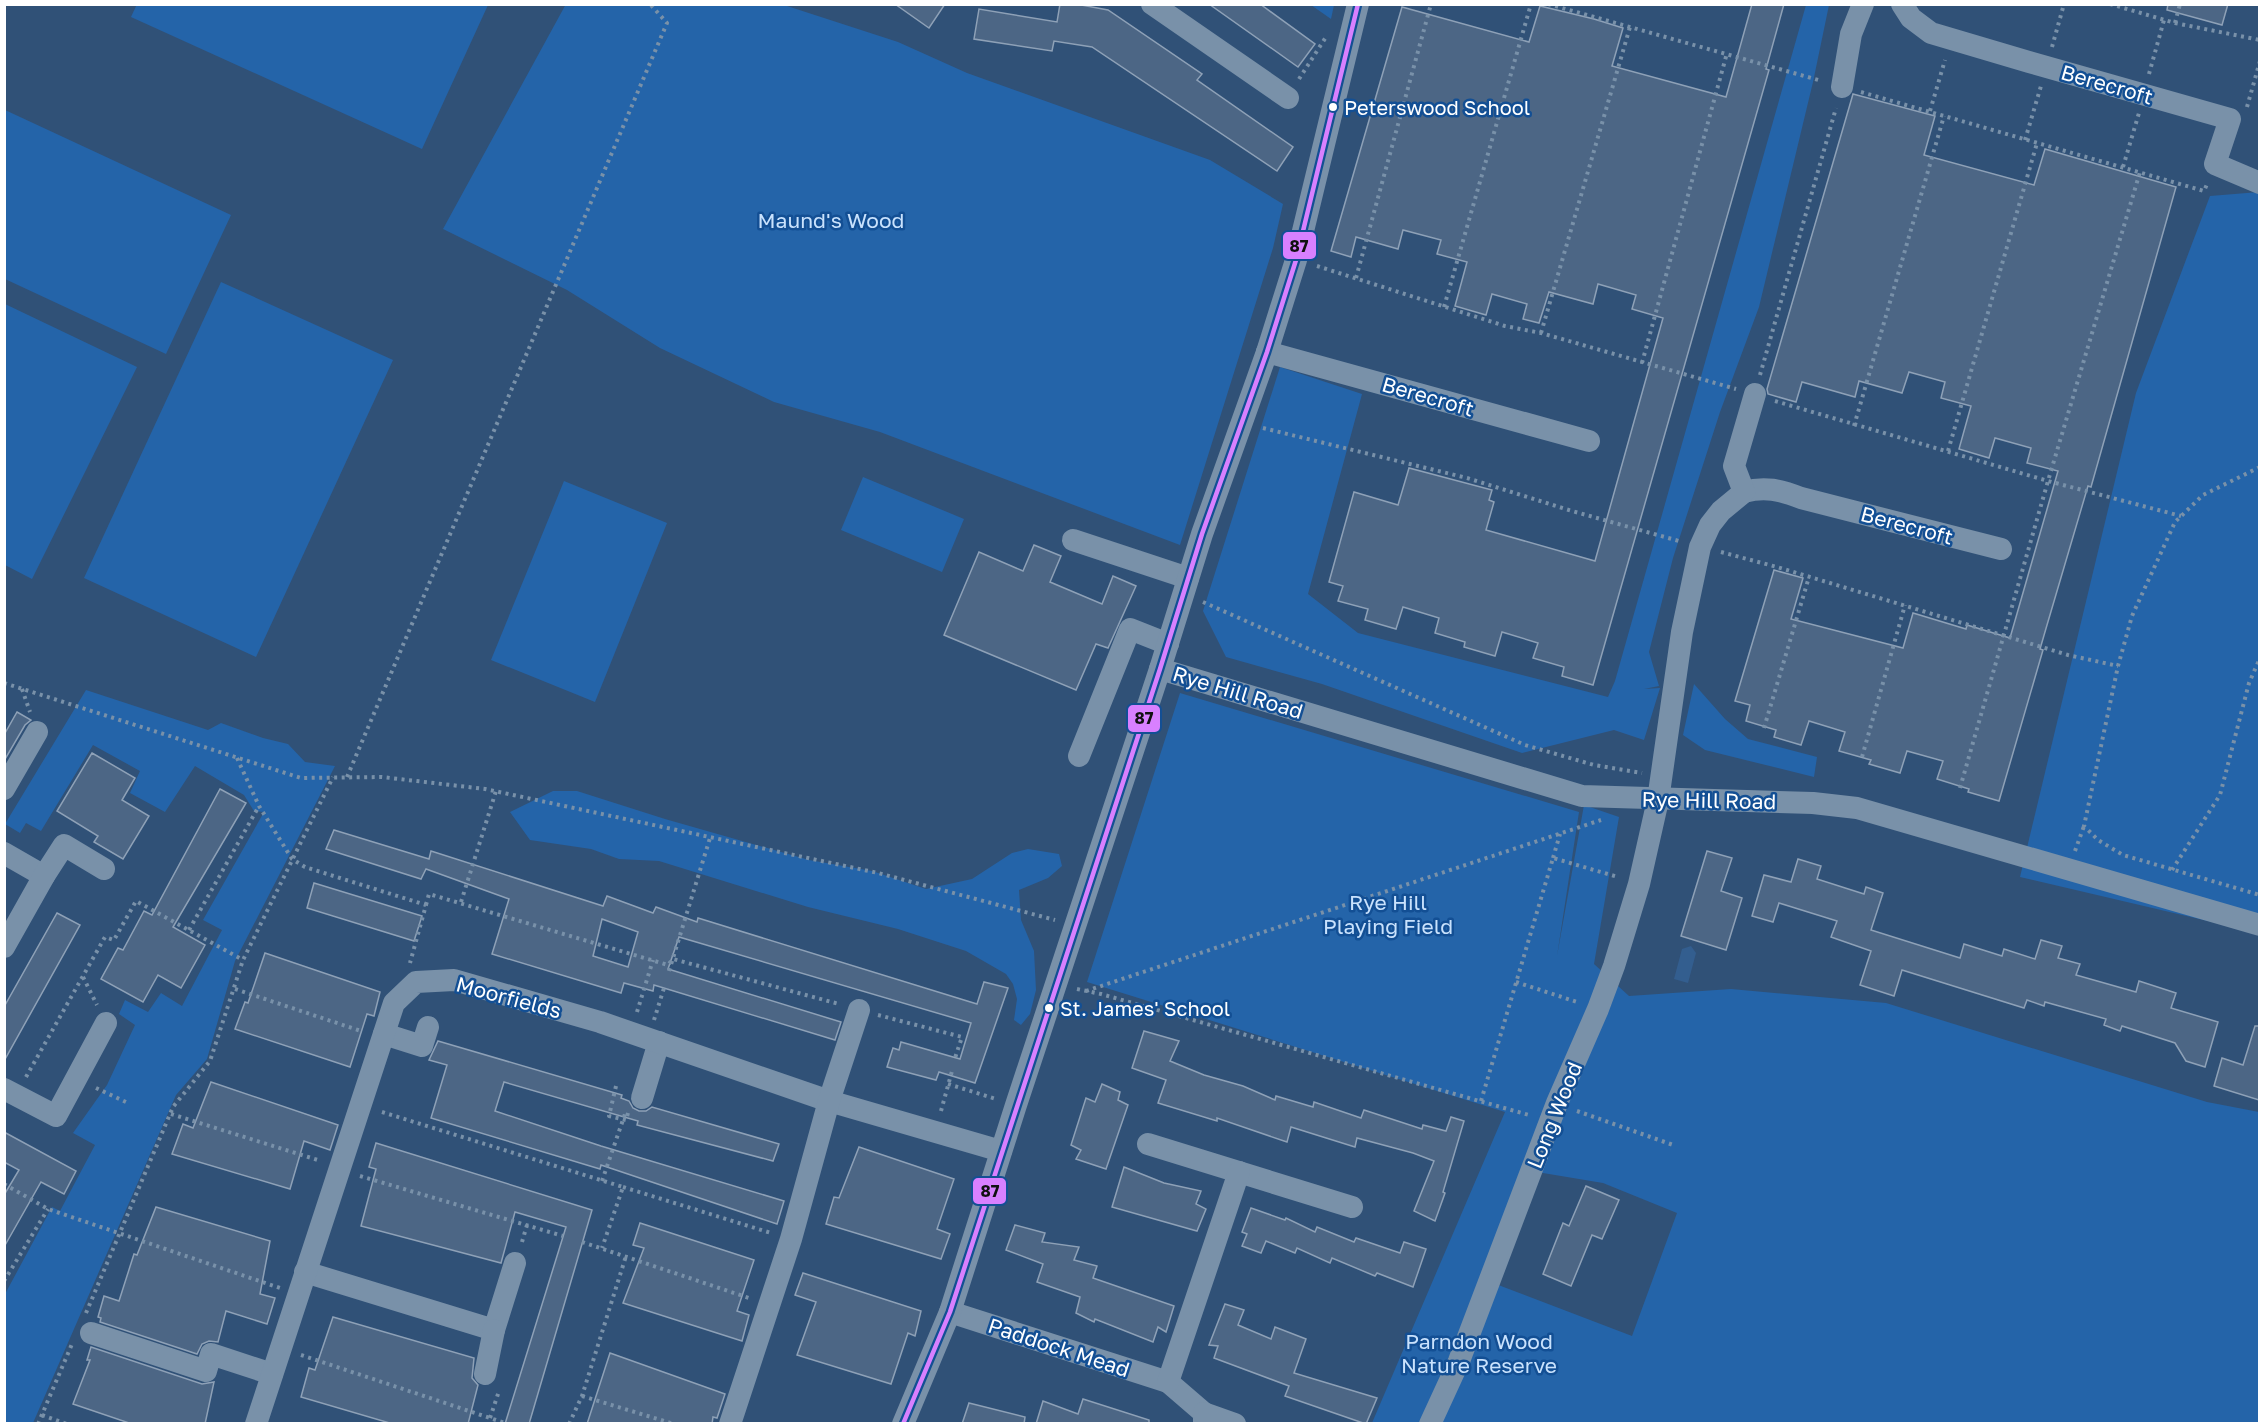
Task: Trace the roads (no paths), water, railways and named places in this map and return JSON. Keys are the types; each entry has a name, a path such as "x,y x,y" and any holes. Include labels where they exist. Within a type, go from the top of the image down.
{"street":[{"path":"1152,4 1288,98"},
{"path":"903,1424 950,1312 1168,644 1191,588 1202,534 1268,352 1296,260 1358,4"},
{"path":"1842,87 1851,34 1863,4"},
{"name":"Berecroft","path":"1902,4 1911,18 1931,33 2230,119 2215,164 2259,183"},
{"name":"Berecroft","path":"1268,352 1589,441"},
{"path":"1658,800 1682,632 1700,547 1710,525 1721,511 1743,492 1735,472 1735,456 1755,394"},
{"name":"Berecroft","path":"1743,492 1765,488 1777,489 1801,498 2001,549"},
{"path":"1073,540 1191,588"},
{"path":"1079,756 1130,629 1168,644"},
{"name":"Rye Hill Road","path":"1160,669 1581,796 1813,803 1857,808 2259,925"},
{"path":"4,789 37,732"},
{"name":"Long Wood","path":"1430,1424 1459,1360 1553,1112 1598,1009 1639,884 1658,800"},
{"path":"4,947 64,845 104,869"},
{"path":"4,853 44,876"},
{"name":"Moorfields","path":"383,1036 394,1003 416,982 454,980 589,1018 630,1032 657,1032 828,1101 1001,1151"},
{"path":"730,1424 790,1239 828,1101 859,1010"},
{"path":"10,1092 56,1116 106,1023"},
{"path":"256,1424 383,1036 422,1046 428,1027"},
{"path":"634,1104 657,1032"},
{"path":"1148,1144 1352,1207"},
{"path":"1168,1382 1239,1172"},
{"path":"485,1374 494,1330 515,1263"},
{"path":"305,1272 494,1330"},
{"name":"Paddock Mead","path":"950,1312 1168,1382 1204,1418"},
{"path":"83,1331 206,1371 211,1354 272,1374"},
{"path":"1204,1418 1235,1424"}],"place":[{"name":"Peterswood School","path":"1333,107"},
{"name":"St. James' School","path":"1049,1008"}],"park label":[{"name":"Maund's Wood","path":"831,220"},
{"name":"Rye Hill Playing Field","path":"1388,914"},
{"name":"Parndon Wood Nature Reserve","path":"1479,1353"}]}
